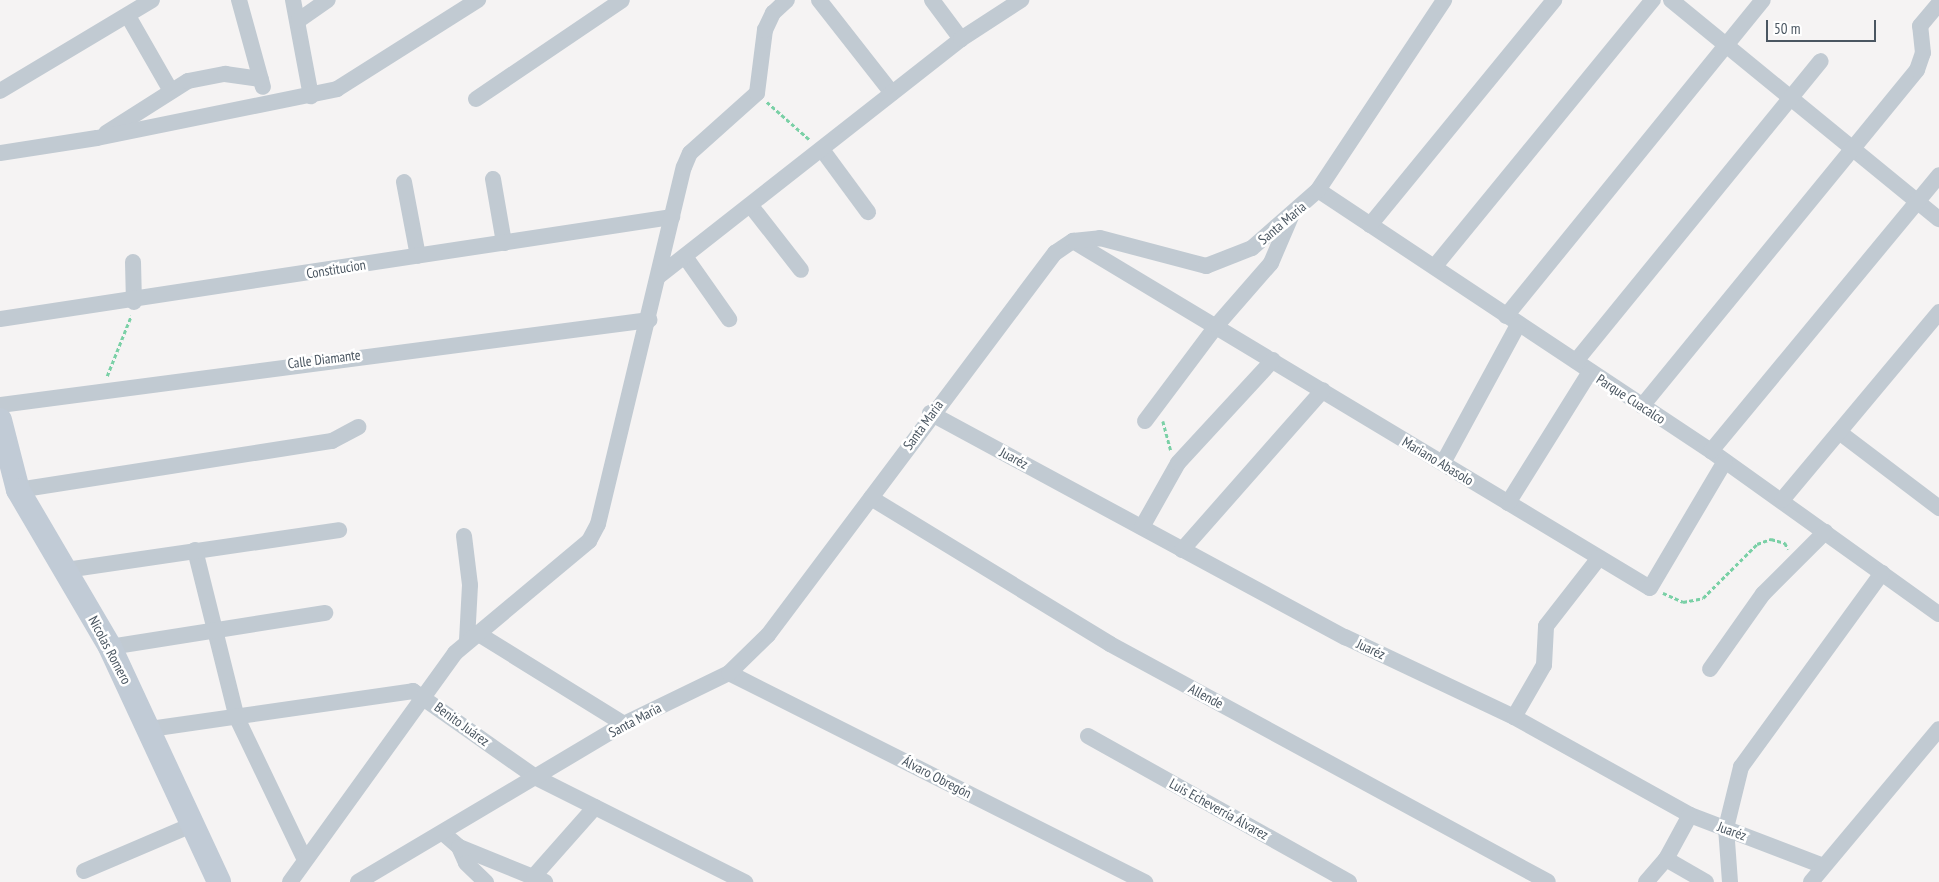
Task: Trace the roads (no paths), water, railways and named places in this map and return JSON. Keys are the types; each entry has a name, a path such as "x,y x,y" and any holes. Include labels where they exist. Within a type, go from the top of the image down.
{"main road":[{"name":"Nicolas Romero","path":"0,420 18,490 110,647 194,824 217,881"}],"street":[{"path":"0,91 152,0"},
{"path":"239,0 268,102"},
{"path":"293,0 299,20 311,96"},
{"path":"299,20 328,0"},
{"path":"0,153 98,138 268,102 311,96 356,81 478,0"},
{"path":"476,99 622,0"},
{"path":"290,882 423,695 472,637 590,541 598,524 650,320 672,217 690,153 757,93 765,30 773,13 787,0"},
{"path":"819,0 892,93"},
{"path":"932,0 962,39"},
{"path":"659,276 686,258 962,39 1021,0"},
{"name":"Santa Maria","path":"358,882 537,778 624,724 729,673 768,635 872,498 930,413 1055,253 1073,240 1100,238 1206,266 1238,256 1318,190 1444,0"},
{"path":"1370,225 1554,0"},
{"path":"1435,266 1653,0"},
{"path":"1671,0 1726,47 1790,95 1939,218"},
{"path":"1442,463 1512,320 1763,0"},
{"path":"1642,406 1917,70 1922,54 1920,26 1939,3"},
{"path":"128,16 170,91"},
{"path":"1576,362 1790,95 1821,60"},
{"path":"98,138 170,91 209,74 261,79"},
{"path":"822,151 868,212"},
{"path":"1711,451 1919,202 1939,175"},
{"path":"493,179 504,243"},
{"path":"404,182 418,256"},
{"name":"Parque Cuacalco","path":"1318,190 1711,451 1939,614"},
{"path":"751,206 801,270"},
{"path":"1145,421 1217,325 1271,263 1293,212"},
{"name":"Constitucion","path":"0,319 134,302 672,217"},
{"name":"Mariano Abasolo","path":"1073,240 1217,325 1650,588 1725,461"},
{"path":"686,258 729,319"},
{"path":"133,262 134,302"},
{"path":"1782,500 1939,312"},
{"name":"Calle Diamante","path":"0,405 650,320"},
{"path":"1142,527 1178,463 1273,360"},
{"path":"1508,503 1590,372"},
{"path":"1182,550 1323,390"},
{"name":"Juaréz","path":"930,413 1345,637 1514,717 1690,815 1821,865"},
{"path":"18,490 332,441 358,427"},
{"path":"1839,432 1939,508"},
{"name":"Allende","path":"872,498 1110,644 1548,882"},
{"path":"66,570 339,530"},
{"path":"1710,669 1794,559 1825,532"},
{"path":"464,536 470,585 472,637"},
{"path":"194,550 211,630 237,718 305,860"},
{"path":"1514,717 1544,665 1546,626 1599,558"},
{"path":"1730,882 1726,828 1741,767 1754,745 1882,573"},
{"path":"110,647 325,613"},
{"path":"472,637 624,724"},
{"name":"Álvaro Obregón","path":"729,673 1145,882"},
{"name":"Benito Juárez","path":"150,729 237,718 405,690 423,695 537,778 745,882"},
{"path":"1811,882 1821,865 1939,729"},
{"name":"Luis Echeverría Álvarez","path":"1088,736 1349,882"},
{"path":"443,833 459,847 539,879 595,807"},
{"path":"1646,882 1666,860 1690,815"},
{"path":"84,871 194,824"},
{"path":"459,847 466,863 486,882"},
{"path":"1666,860 1706,882"}]}
